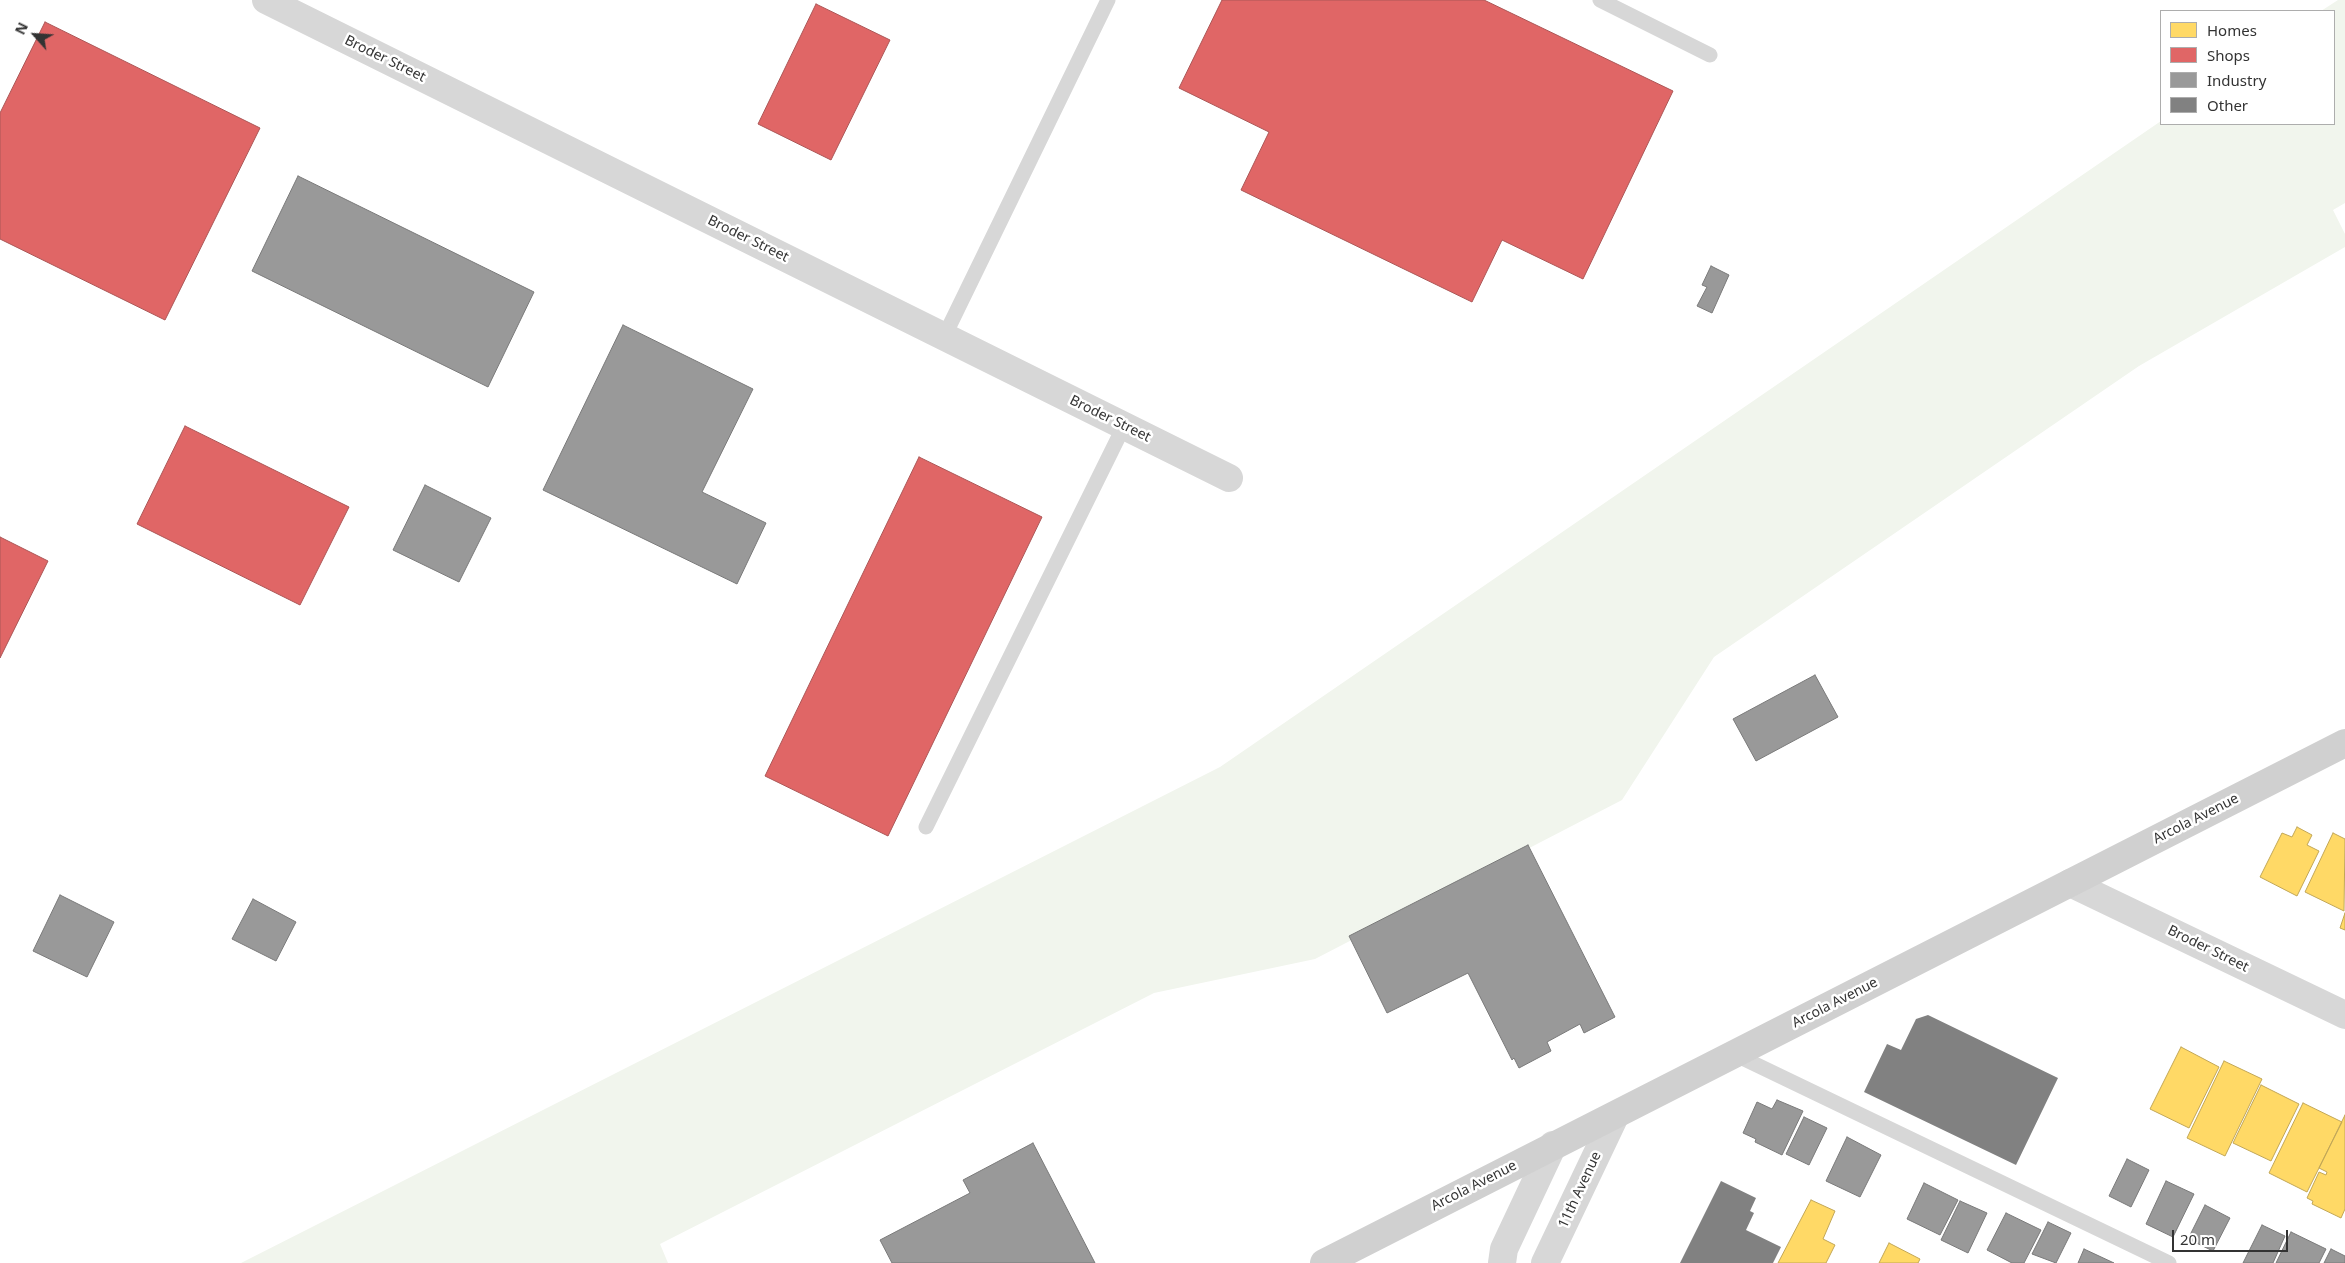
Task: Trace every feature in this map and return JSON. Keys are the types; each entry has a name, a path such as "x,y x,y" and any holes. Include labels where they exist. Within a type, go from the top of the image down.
{"main road":[{"name":"Arcola Avenue","path":"1324,1263 2345,743"}],"street":[{"name":"Broder Street","path":"266,0 1229,478"},
{"name":"Broder Street","path":"2070,883 2345,1015"},
{"name":"11th Avenue","path":"1545,1263 1615,1116"},
{"path":"1502,1263 1504,1249 1553,1145"}],"lane":[{"path":"944,337 1108,0"},
{"path":"1600,0 1710,55"},
{"path":"926,827 1124,426"},
{"path":"1734,1054 2169,1263"}],"shaded area":[{"path":"2338,0 2345,0 2345,203 2333,210 2345,234 2345,247 2139,366 1714,657 1622,800 1315,959 1154,993 660,1244 668,1263 241,1263 1220,767 2160,122 2160,125 2335,125 2335,10 2323,10"}],"building: Homes":[{"path":"2297,827 2312,835 2307,845 2319,851 2297,896 2260,877 2282,833 2292,837"},
{"path":"2333,833 2345,839 2344,911 2305,892"},
{"path":"2345,913 2345,930 2340,928"},
{"path":"2181,1047 2219,1067 2189,1128 2150,1109"},
{"path":"2224,1061 2262,1079 2225,1156 2187,1138"},
{"path":"2261,1085 2299,1104 2271,1161 2233,1143"},
{"path":"2303,1103 2342,1122 2307,1192 2269,1173"},
{"path":"2345,1115 2345,1209 2341,1218 2312,1204 2313,1201 2307,1198 2319,1172 2326,1175 2327,1172 2319,1168"},
{"path":"1811,1200 1835,1211 1823,1239 1835,1245 1826,1263 1778,1263"},
{"path":"1889,1243 1920,1259 1918,1263 1879,1263"}],"building: Shops":[{"path":"1222,0 1484,0 1673,91 1583,279 1502,240 1472,302 1241,190 1269,132 1179,88"},
{"path":"816,4 890,40 831,160 758,124"},
{"path":"45,22 260,128 165,320 0,239 0,113"},
{"path":"185,426 349,507 300,605 137,524"},
{"path":"919,457 1042,517 888,836 765,776"},
{"path":"0,537 48,561 0,658"}],"building: Industry":[{"path":"298,176 534,292 488,387 252,271"},
{"path":"1711,266 1729,275 1712,313 1697,306 1707,287 1702,285"},
{"path":"623,325 753,389 702,492 766,523 737,584 543,490"},
{"path":"425,485 491,518 459,582 393,550"},
{"path":"1815,675 1838,717 1756,761 1733,719"},
{"path":"1528,845 1615,1017 1584,1033 1580,1024 1547,1042 1551,1051 1519,1068 1514,1058 1512,1060 1468,973 1387,1013 1349,936"},
{"path":"60,895 114,922 87,977 33,951"},
{"path":"253,899 296,922 276,961 232,939"},
{"path":"1777,1100 1803,1111 1782,1155 1755,1142 1756,1139 1743,1133 1757,1102 1772,1109"},
{"path":"1804,1117 1827,1128 1809,1165 1786,1154"},
{"path":"1847,1137 1881,1155 1860,1197 1826,1181"},
{"path":"1033,1143 1095,1263 892,1263 880,1240 970,1193 963,1180"},
{"path":"2127,1159 2149,1170 2131,1207 2109,1196"},
{"path":"2166,1181 2194,1194 2173,1237 2146,1224"},
{"path":"1924,1183 1958,1200 1940,1235 1907,1219"},
{"path":"1960,1201 1987,1213 1968,1253 1941,1240"},
{"path":"2205,1205 2230,1218 2213,1251 2188,1239"},
{"path":"2006,1213 2041,1230 2024,1263 2012,1263 1987,1250"},
{"path":"2048,1222 2071,1233 2056,1263 2032,1254"},
{"path":"2262,1225 2285,1236 2273,1263 2243,1263"},
{"path":"2291,1232 2326,1249 2319,1263 2276,1263"},
{"path":"2084,1249 2114,1263 2078,1263"},
{"path":"2331,1249 2345,1256 2345,1263 2324,1263"}],"building: Other":[{"path":"1928,1015 2058,1078 2016,1165 1864,1092 1887,1044 1901,1050 1916,1019"},
{"path":"1721,1181 1756,1198 1750,1211 1754,1213 1746,1230 1781,1247 1773,1263 1680,1263"}]}
